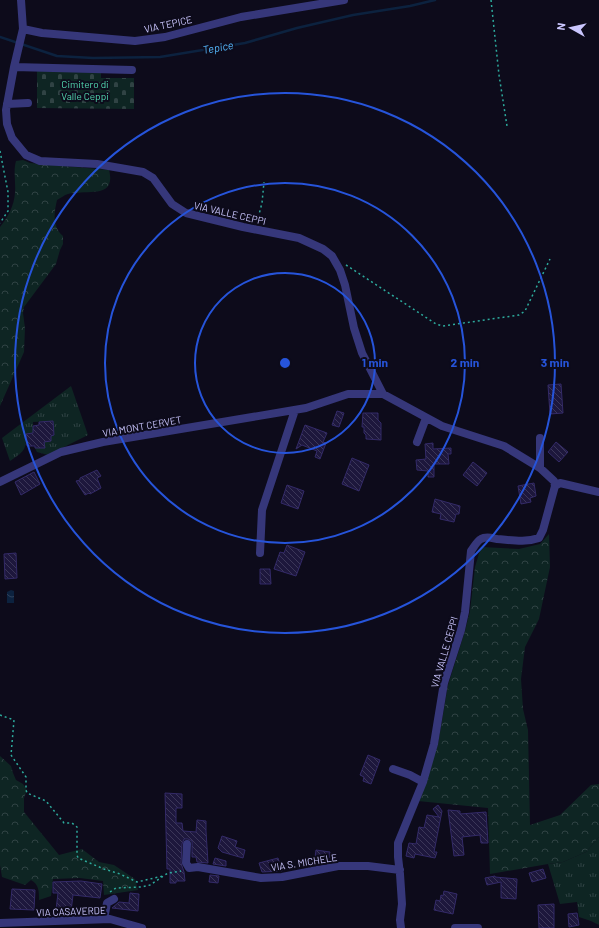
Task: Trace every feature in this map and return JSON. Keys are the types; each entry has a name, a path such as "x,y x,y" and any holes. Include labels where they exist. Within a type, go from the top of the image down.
{"street":[{"path":"21,0 23,32"},
{"name":"VIA TEPICE","path":"23,32 135,41 165,37 241,18 344,0"},
{"name":"VIA VALLE CEPPI","path":"23,32 7,104 7,124 12,138 26,156 40,160 97,164 143,172 153,178 172,204 186,213 254,230 299,238 323,249 332,256 340,270 362,354 383,394"},
{"path":"14,67 132,70"},
{"path":"7,104 28,103"},
{"name":"VIA MONT CERVET","path":"0,482 61,452 103,442 306,408 348,394 383,394"},
{"path":"383,394 442,426 504,446 540,468 554,481 555,486 560,482 599,492"},
{"path":"260,553 262,510 295,410"},
{"path":"417,442 426,418"},
{"path":"540,438 540,468"},
{"name":"VIA VALLE CEPPI","path":"401,928 400,920 402,904 398,843 423,782 434,744 444,683 461,630 465,612 471,551 481,539 488,538 523,541 539,538 543,530 555,486"},
{"path":"393,769 410,775 423,782"},
{"path":"187,844 186,863 189,868"},
{"name":"VIA S. MICHELE","path":"189,868 198,867 207,870 261,878 282,877 338,866 368,866 400,870"},
{"path":"104,919 111,901"},
{"name":"VIA CASAVERDE","path":"0,923 110,919 142,928"},
{"path":"455,928 478,928"}],"path":[{"path":"491,1 499,76 507,126"},
{"path":"0,152 8,192 8,211 0,223"},
{"path":"254,230 262,203 264,182"},
{"path":"336,263 348,266 436,324 443,326 519,315 525,311 550,259"},
{"path":"0,715 14,719 15,721 11,755 26,777 26,790 29,795 46,801 64,823 76,825 78,858 137,882 163,876"},
{"path":"111,901 109,893 113,889 150,885 168,873 189,868"}],"green space":[{"name":"Cimitero di Valle Ceppi","path":"37,70 101,71 101,78 134,78 134,109 37,108"},
{"path":"23,160 30,163 109,170 110,179 108,186 104,189 68,194 57,200 55,224 63,236 63,244 56,264 24,307 24,352 0,406 0,227 12,207 15,193 16,161"},
{"path":"71,386 88,435 48,455 37,452 35,448 44,448 44,442 51,441 51,436 54,435 53,421 33,422 33,433 26,434 25,447 10,461 2,438"},
{"path":"549,534 550,567 539,619 525,647 521,679 523,709 528,730 530,825 560,815 591,785 599,784 599,837 586,852 563,862 490,874 488,808 418,801 438,744 448,685 470,611 475,567 481,547 519,549 540,544"},
{"path":"0,756 11,766 16,780 23,784 27,790 24,798 24,812 59,855 82,849 99,862 114,865 135,879 138,890 104,895 103,881 80,878 53,879 51,896 39,900 39,891 37,886 31,880 25,885 2,877 0,865"},
{"path":"599,837 599,925 579,917 577,902 560,904 548,864 563,862 586,852"}],"water":[{"path":"11,590 14,591 14,603 7,603 7,592"}],"building":[{"path":"561,384 563,413 550,414 548,385"},
{"path":"337,411 344,413 339,427 332,425"},
{"path":"363,413 378,413 378,420 381,423 381,440 366,439 364,427 362,427"},
{"path":"53,421 54,435 51,436 51,441 44,442 45,448 27,446 26,434 33,433 33,426 39,425 39,422"},
{"path":"305,425 327,433 323,442 326,443 320,459 315,457 317,451 302,445 296,449"},
{"path":"556,442 568,452 559,462 548,452"},
{"path":"433,443 433,449 451,448 451,454 448,454 449,464 434,464 434,477 428,477 428,471 417,470 416,460 426,459 425,444"},
{"path":"352,458 369,465 359,491 342,484"},
{"path":"473,462 487,473 477,486 463,475"},
{"path":"97,470 101,476 97,478 101,488 85,495 76,481"},
{"path":"34,472 40,484 21,495 15,482"},
{"path":"534,483 536,496 530,498 531,502 521,504 518,486"},
{"path":"287,485 304,491 298,509 281,503"},
{"path":"435,499 460,506 459,514 456,514 454,522 440,519 441,514 432,512"},
{"path":"287,545 305,552 296,576 274,569 280,552 284,553"},
{"path":"16,553 17,578 5,579 4,554"},
{"path":"260,569 270,569 271,584 260,584"},
{"path":"368,755 380,760 371,784 363,781 364,777 360,775"},
{"path":"165,793 182,794 182,808 176,808 176,823 182,823 183,831 196,832 197,820 206,821 208,863 197,862 196,857 192,857 192,841 184,839 182,844 181,863 185,881 176,881 176,883 170,883 170,869 167,869"},
{"path":"438,805 442,811 434,852 437,852 435,858 415,854 414,858 406,856 409,843 416,844 419,827 424,828 427,815 439,817 433,809"},
{"path":"448,810 460,811 460,814 486,812 488,843 481,843 480,835 462,837 464,855 454,856"},
{"path":"222,836 237,841 235,847 245,850 243,858 222,852 218,848"},
{"path":"316,850 330,852 329,858 315,857"},
{"path":"215,858 226,861 226,866 213,864"},
{"path":"278,858 282,871 262,872 259,863"},
{"path":"543,869 546,878 532,882 529,873"},
{"path":"210,875 219,876 218,883 209,882"},
{"path":"495,876 517,879 516,899 501,898 501,882 487,885 485,878"},
{"path":"81,881 102,884 100,898 73,895 71,911 56,910 58,893 53,893 53,882"},
{"path":"12,889 35,890 34,910 10,909"},
{"path":"444,891 457,894 453,914 434,910 436,900 440,901 441,895 443,896"},
{"path":"130,893 139,894 138,911 112,908 119,902 129,903"},
{"path":"554,904 554,928 539,928 538,905"},
{"path":"577,913 579,925 569,927 568,914"}],"waterway":[{"name":"Tepice","path":"0,37 57,56 93,58 160,57 245,43 297,28 353,15 410,6 435,0"}]}
